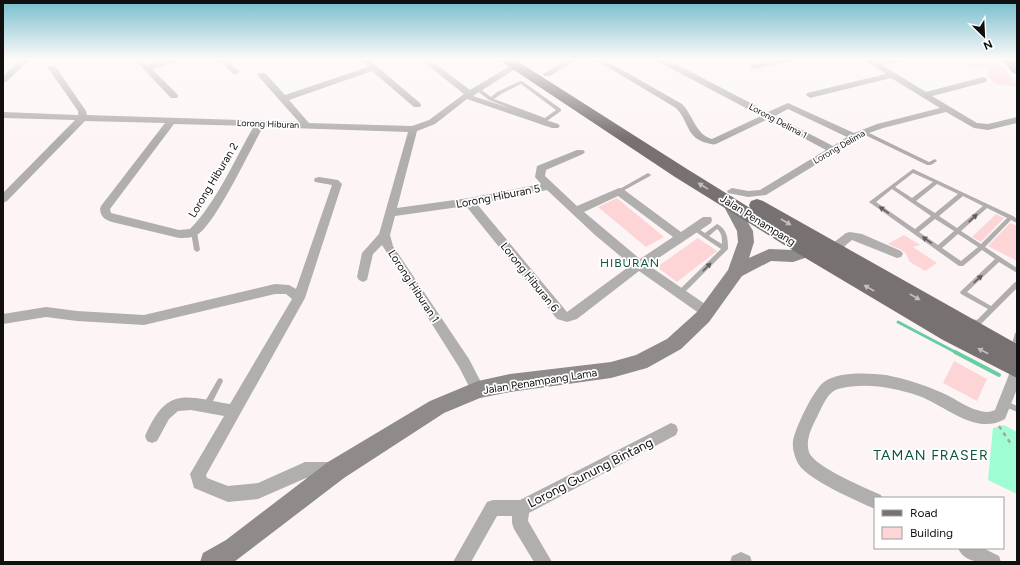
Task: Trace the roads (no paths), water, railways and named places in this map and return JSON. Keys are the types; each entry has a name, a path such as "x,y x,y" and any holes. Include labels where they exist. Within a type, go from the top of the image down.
{"main road":[{"name":"Jalan Penampang","path":"554,85 730,196 808,243 923,319 1017,370"},
{"name":"Jalan Penampang","path":"561,85 581,102"},
{"name":"Jalan Penampang","path":"730,196 762,201 808,243 833,249 1017,355"},
{"path":"730,196 745,230 746,242 756,250 769,255"},
{"name":"Jalan Penampang Lama","path":"212,562 237,555 336,470 437,407 478,390 510,383 611,370 640,362 674,344 708,312 736,272 746,242"},
{"name":"Jalan Penampang Lama","path":"736,272 769,255 793,256 808,243"}],"street":[{"path":"3,199 83,117 82,111 64,85"},
{"path":"164,85 174,96"},
{"path":"271,85 307,126"},
{"path":"283,99 323,85"},
{"path":"394,85 417,105"},
{"path":"460,85 471,93 555,126"},
{"name":"Lorong Hiburan","path":"3,115 172,120 260,125 413,129 432,122 481,85"},
{"path":"643,85 679,106 685,112 696,134 701,140 712,142 766,115 788,106 854,137"},
{"name":"Lorong Delima 1","path":"710,85 833,150"},
{"path":"810,95 852,85"},
{"path":"908,85 946,109 978,126 994,126 1017,120"},
{"path":"924,95 962,85"},
{"name":"Lorong Delima","path":"762,201 833,150 863,132 880,126 946,109"},
{"name":"Lorong Hiburan 2","path":"172,120 105,209 106,215 112,218 179,234 194,232 206,219 260,125"},
{"path":"363,276 368,253 384,235 413,129"},
{"path":"549,186 540,177 541,168 580,152"},
{"path":"319,180 334,182 337,184 299,298 198,474 200,483 228,494 258,491 305,470 336,470"},
{"name":"Lorong Hiburan 5","path":"389,213 470,202 549,186 639,265 682,296 708,312"},
{"path":"577,212 618,190 680,237"},
{"name":"Lorong Hiburan 6","path":"470,202 561,315 567,317 573,315 639,265"},
{"path":"639,265 707,220"},
{"name":"Lorong Hiburan 1","path":"384,235 388,247 464,363 478,390"},
{"path":"833,249 850,236 858,237 897,254"},
{"path":"3,319 46,312 77,316 144,320 275,289 288,290 299,298"},
{"path":"874,501 818,472 810,466 803,457 801,440 805,428 817,401 828,386 844,382 867,380 882,381 905,386 937,397 982,418 994,418 1011,406 1017,370"},
{"path":"152,436 168,410 174,405 186,403 233,412"},
{"name":"Lorong Gunung Bintang","path":"544,562 520,523 521,508 672,430"},
{"path":"461,562 494,508 521,508"},
{"path":"968,549 993,562"},
{"path":"738,562 741,560 744,562"}],"lane":[{"path":"491,99 499,92 514,85"},
{"path":"471,93 491,99 545,120 560,110 526,85"},
{"path":"863,132 929,164"},
{"path":"919,174 929,164 935,161"},
{"path":"1011,217 981,248 961,264 872,202 913,171 986,206 1011,217 1017,220"},
{"path":"618,190 648,175"},
{"path":"912,201 936,182"},
{"path":"892,187 981,248 1015,269"},
{"path":"916,232 962,194"},
{"path":"938,248 986,206"},
{"path":"682,296 725,249 725,234 723,230 717,226 705,236"},
{"path":"694,228 725,249"},
{"path":"194,232 197,250"},
{"path":"992,309 963,292 999,259"},
{"path":"954,319 965,319 972,322 978,322 1017,284"},
{"path":"1017,335 1017,346"},
{"path":"206,406 220,381"}],"waterway":[{"path":"898,322 957,353"},
{"path":"955,352 999,375"}],"district":[{"name":"HIBURAN","path":"630,263"},
{"name":"TAMAN FRASER","path":"931,455"}]}
